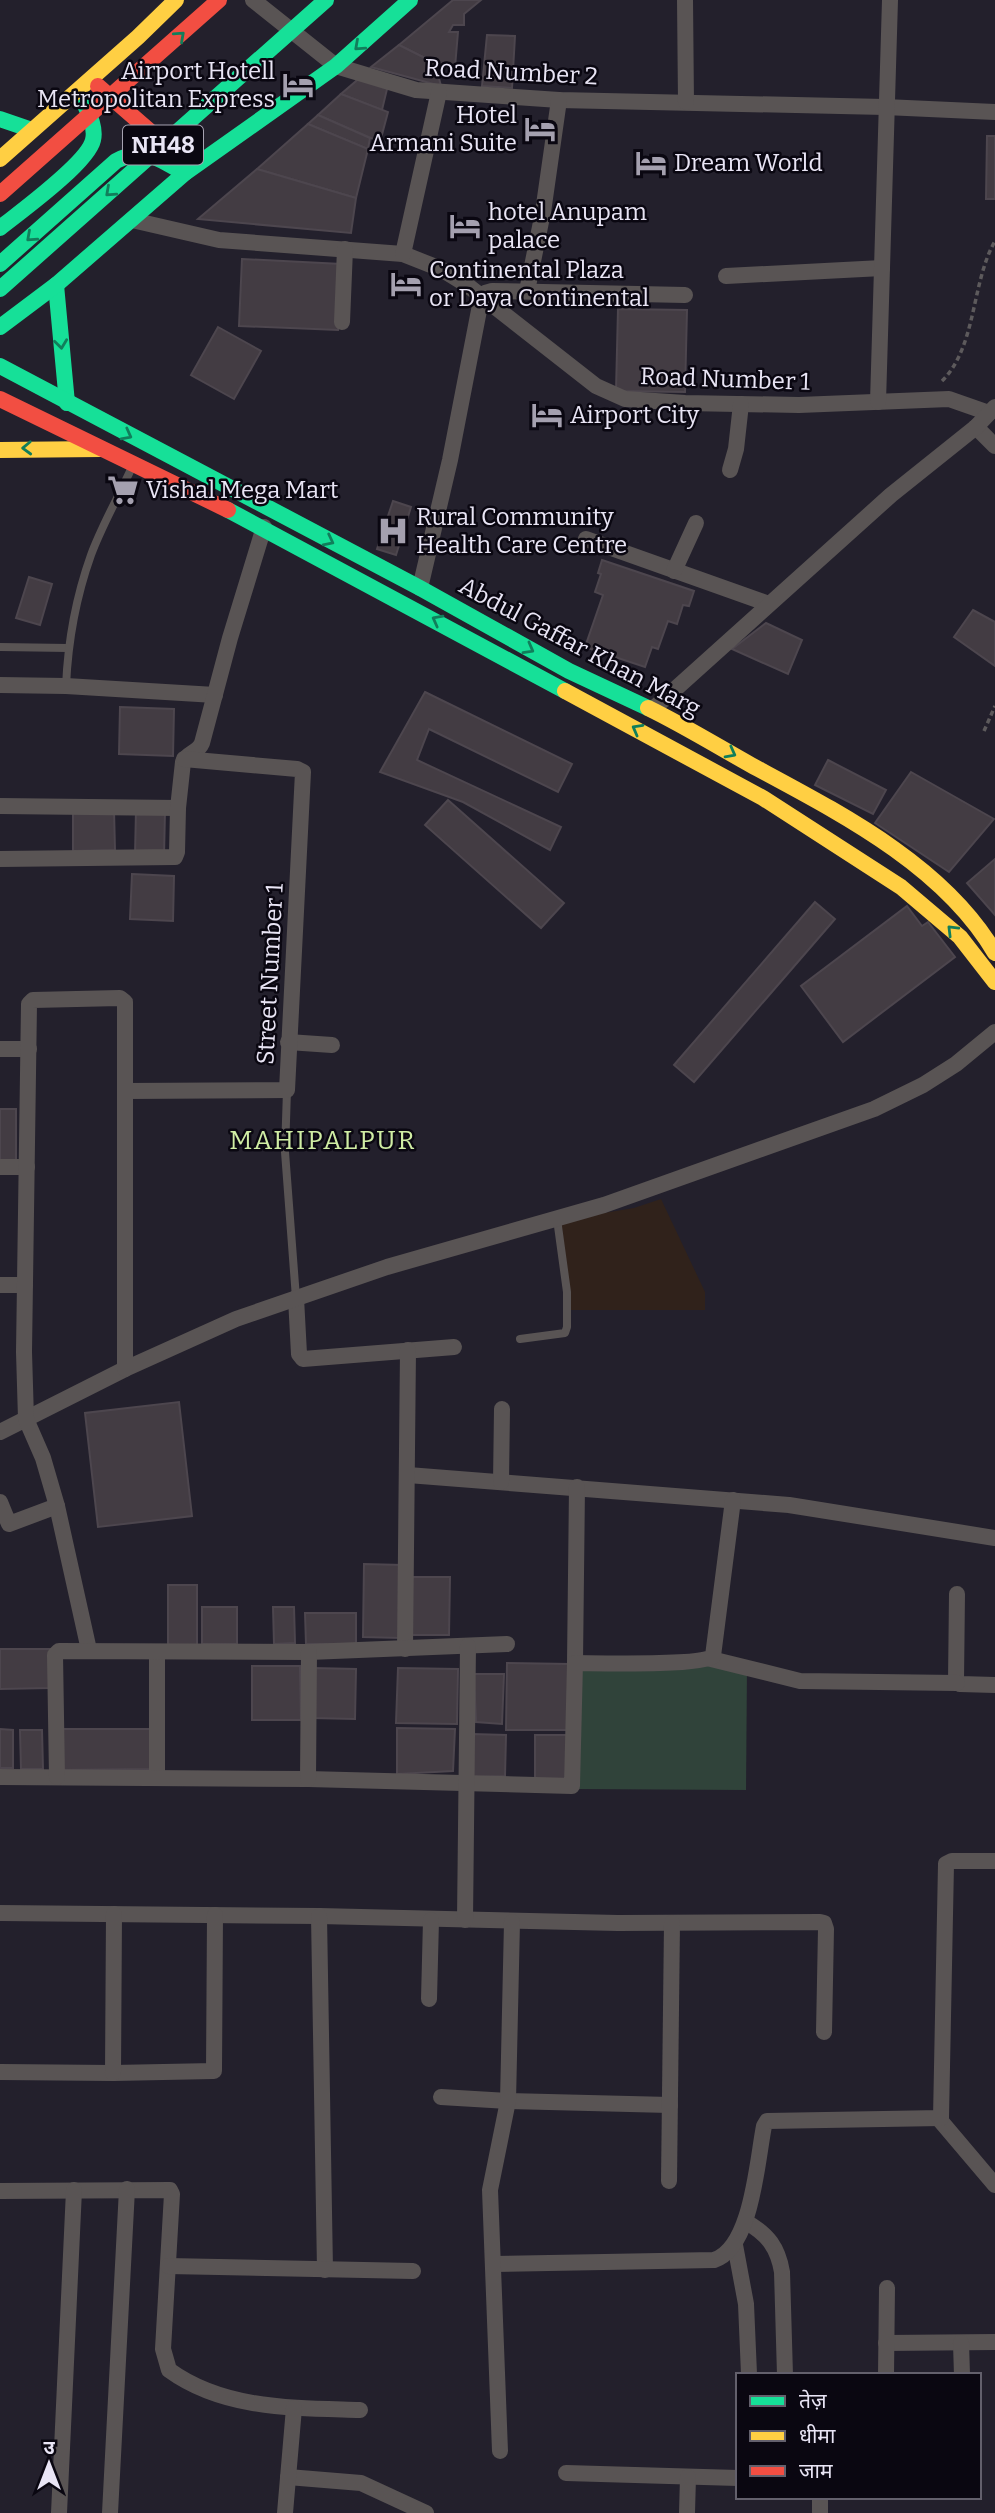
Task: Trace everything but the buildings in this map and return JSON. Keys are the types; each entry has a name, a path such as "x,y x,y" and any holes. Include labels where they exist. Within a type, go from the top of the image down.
{"main road":[{"path":"0,159 176,0"},
{"name":"NH48","path":"0,194 219,0"},
{"name":"NH48","path":"0,289 326,0"},
{"path":"0,327 56,285 189,171 336,66 410,0"},
{"path":"84,85 189,171"},
{"path":"0,228 73,166 92,144 92,123 84,85"},
{"path":"0,118 32,130"},
{"path":"0,264 116,161 129,154 144,152 189,171"},
{"path":"56,285 67,403"},
{"name":"Abdul Gaffar Khan Marg","path":"0,366 420,588 569,671 652,710 811,797 901,855 954,897 981,929 995,953"},
{"name":"Abdul Gaffar Khan Marg","path":"0,399 264,527 763,798 901,887 960,937 995,982"},
{"path":"0,450 104,449"}],"street":[{"path":"253,0 336,66"},
{"path":"685,0 686,102"},
{"path":"878,401 890,0"},
{"name":"Road Number 2","path":"336,66 394,85 439,92 559,100 995,112"},
{"path":"403,254 439,92"},
{"path":"527,291 543,212 559,100"},
{"name":"Road Number 1","path":"132,220 219,240 403,254 441,269 486,299 589,381 625,399 799,405 921,399 960,401 992,410"},
{"path":"342,322 345,249"},
{"path":"726,276 881,268"},
{"path":"420,588 486,299 492,291 685,295"},
{"path":"730,470 736,449 741,404"},
{"path":"652,710 891,495 992,410"},
{"path":"975,427 995,446"},
{"path":"674,571 696,523"},
{"path":"0,859 173,859 177,852 178,807 184,759 199,750 264,527"},
{"path":"586,539 769,604"},
{"path":"0,685 215,695"},
{"name":"Street Number 1","path":"184,759 297,769 303,772 287,1090"},
{"path":"0,806 178,807"},
{"path":"89,1650 57,1506 43,1458 26,1419 29,1001 125,999 125,1369"},
{"path":"0,1433 125,1369 236,1319 399,1263 557,1219 690,1176 886,1104 956,1064 995,1032"},
{"path":"288,1041 332,1045"},
{"path":"0,1049 29,1049"},
{"path":"126,1091 287,1090"},
{"path":"0,1167 27,1167"},
{"path":"0,1285 25,1285"},
{"path":"296,1298 301,1358 454,1347"},
{"path":"405,1648 408,1350"},
{"path":"501,1482 502,1409"},
{"path":"408,1475 789,1505 995,1538"},
{"path":"0,1777 308,1779 572,1786 577,1487"},
{"path":"711,1659 733,1500"},
{"path":"0,1502 9,1524 57,1506"},
{"path":"957,1594 957,1683"},
{"path":"57,1777 55,1653 60,1651 309,1652 507,1644"},
{"path":"464,1920 468,1646"},
{"path":"308,1779 309,1652"},
{"path":"157,1653 157,1777"},
{"path":"575,1663 685,1662 711,1659 800,1681 995,1685"},
{"path":"939,2119 942,2115 946,1864 952,1861 995,1861"},
{"path":"0,1913 319,1916 512,1922 824,1923 824,2032"},
{"path":"113,2073 114,1914"},
{"path":"0,2072 214,2071 215,1915"},
{"path":"319,1916 325,2270"},
{"path":"429,1999 431,1920"},
{"path":"500,2451 490,2190 508,2101 512,1922"},
{"path":"669,2181 672,1923"},
{"path":"441,2097 670,2105"},
{"path":"939,2119 995,2185"},
{"path":"493,2264 715,2260 727,2254 735,2245 746,2222 767,2121 939,2119"},
{"path":"110,2513 127,2189"},
{"path":"59,2513 74,2190"},
{"path":"0,2191 172,2191 163,2348 169,2370 202,2388 248,2403 294,2408 360,2410"},
{"path":"746,2222 772,2242 779,2257 782,2272 785,2373"},
{"path":"735,2245 745,2293 749,2373"},
{"path":"168,2266 413,2271"},
{"path":"886,2373 887,2288"},
{"path":"886,2343 995,2342"},
{"path":"961,2343 962,2373"},
{"path":"285,2513 294,2408"},
{"path":"566,2473 736,2477"},
{"path":"288,2477 361,2483 426,2513"},
{"path":"687,2513 688,2477"}],"lane":[{"path":"66,686 68,648 91,555 134,464"},
{"path":"0,647 68,648"},
{"name":"Street Number 1","path":"287,1090 285,1152 296,1298"},
{"path":"520,1339 558,1335 565,1332 567,1327 567,1292 557,1219"}],"path":[{"path":"921,399 954,370 958,363 975,310 989,251 995,241"},
{"path":"984,731 995,706"}],"shaded area":[{"path":"661,1199 705,1292 705,1310 571,1310 561,1220 634,1208"}],"green space":[{"path":"575,1663 747,1666 746,1790 575,1789"}],"traffic: fast":[{"path":"0,289 326,0"},
{"path":"0,327 56,285 185,173 336,66 410,0"},
{"path":"0,228 67,174 88,150 94,131 84,103"},
{"path":"0,119 32,130"},
{"path":"0,264 116,161 126,156 151,156 185,173"},
{"path":"56,285 67,403"},
{"path":"0,366 420,588 569,671 648,708"},
{"path":"228,510 565,691"}],"traffic: slow":[{"path":"0,159 176,0"},
{"path":"0,450 101,449"},
{"path":"565,691 763,798 901,887 960,937 995,982"},
{"path":"648,708 819,802 886,844 948,893 995,953"}],"traffic: jam":[{"path":"0,194 219,0"},
{"path":"98,86 175,153"},
{"path":"0,399 228,510"}],"place":[{"name":"Airport Hotell Metropolitan Express","path":"298,85"},
{"name":"Hotel Armani Suite","path":"540,129"},
{"name":"Dream World","path":"651,163"},
{"name":"hotel Anupam palace","path":"465,226"},
{"name":"Continental Plaza or Daya Continental","path":"406,284"},
{"name":"Airport City","path":"547,415"},
{"name":"Vishal Mega Mart","path":"123,490"},
{"name":"Rural Community Health Care Centre","path":"393,531"}],"district":[{"name":"MAHIPALPUR","path":"323,1140"}]}
